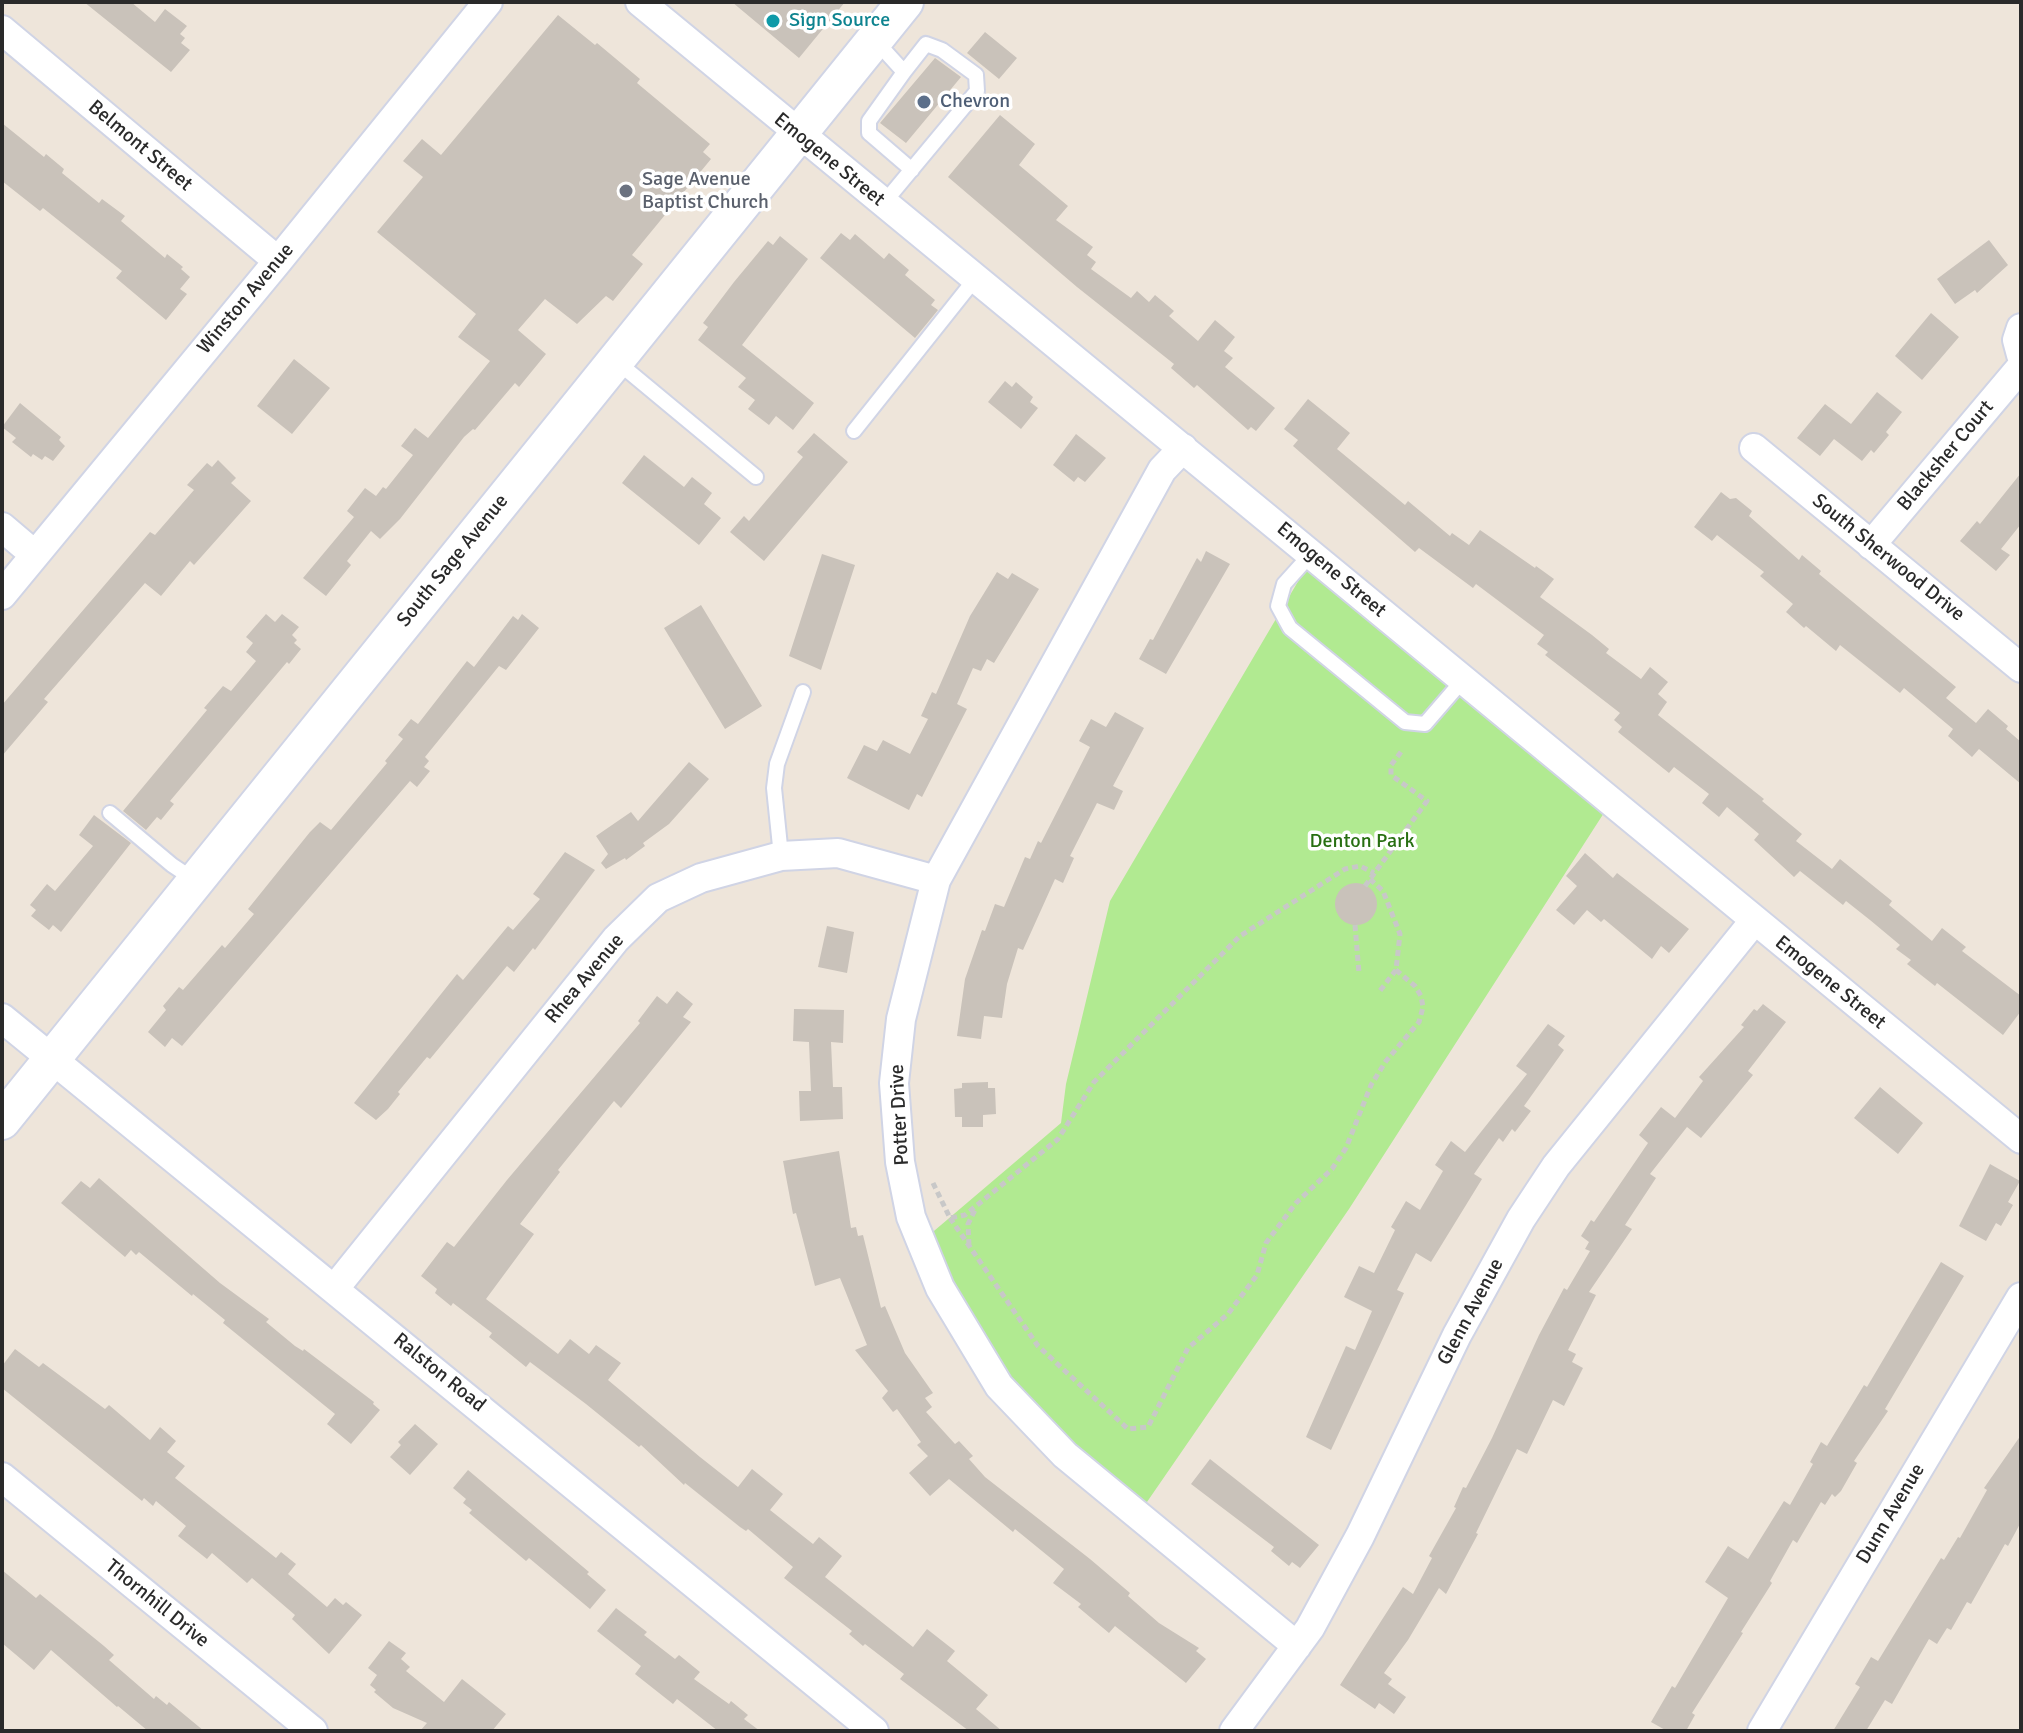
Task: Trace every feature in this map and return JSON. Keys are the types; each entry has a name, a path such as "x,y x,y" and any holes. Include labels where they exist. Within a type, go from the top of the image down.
{"street":[{"name":"Winston Avenue","path":"2,595 488,2"},
{"name":"South Sage Avenue","path":"2,1121 905,2"},
{"name":"Emogene Street","path":"645,4 798,134 2021,1139"},
{"name":"Belmont Street","path":"2,30 278,261"},
{"path":"2021,328 2017,340 2021,355"},
{"name":"Blacksher Court","path":"1871,545 2021,367"},
{"name":"Potter Drive","path":"1183,448 1162,470 936,880 901,1019 894,1083 900,1162 911,1217 940,1288 999,1386 1065,1455 1297,1646"},
{"name":"South Sherwood Drive","path":"1754,448 2021,668"},
{"path":"2,527 35,555"},
{"name":"Rhea Avenue","path":"335,1288 616,939 658,898 701,878 781,856 838,853 936,880"},
{"name":"Glenn Avenue","path":"1234,1731 1310,1628 1360,1536 1457,1335 1521,1219 1556,1166 1754,921"},
{"name":"Ralston Road","path":"2,1018 874,1731"},
{"name":"Dunn Avenue","path":"1762,1731 2021,1297"},
{"name":"Thornhill Drive","path":"2,1477 313,1731"}],"lane":[{"path":"874,40 904,72"},
{"path":"883,204 912,170 977,91 976,75 942,50 926,44 869,121 869,133 912,170"},
{"path":"854,431 975,279"},
{"path":"615,360 756,477"},
{"path":"1311,554 1284,584 1278,606 1290,628 1405,722 1425,724 1463,680"},
{"path":"781,856 774,788 777,764 803,692"},
{"path":"110,813 196,881"}],"path":[{"path":"1365,886 1427,801 1391,775 1391,765 1401,752"},
{"path":"950,1218 965,1215 1058,1139 1094,1082 1240,936 1345,869 1360,866 1372,876 1383,891 1400,934 1396,970 1379,992"},
{"path":"1355,925 1359,973"},
{"path":"932,1181 950,1218 1038,1346 1128,1429 1148,1427 1188,1348 1228,1314 1257,1275 1266,1243 1296,1203 1332,1169 1346,1148 1371,1085 1386,1061 1419,1022 1423,1007 1421,996 1415,986 1396,970"},
{"path":"969,1246 968,1224 978,1204"}],"green space":[{"name":"Denton Park","path":"1313,556 1611,802 1349,1209 1138,1515 999,1386 921,1242 1061,1123 1066,1084 1110,901"}],"building":[{"path":"84,2 131,2 155,22 165,9 187,26 180,34 185,38 181,43 190,50 171,72"},
{"path":"732,2 845,2 799,58"},
{"path":"558,15 640,79 637,83 710,144 703,152 711,159 632,255 643,264 613,301 606,296 577,324 545,299 518,330 546,354 519,387 515,383 475,430 464,437 400,519 380,539 371,531 347,561 351,565 326,596 303,578 354,517 347,511 365,488 376,496 383,487 386,489 413,455 401,446 415,428 428,438 490,361 458,337 476,314 377,232 423,177 403,161 422,139 441,155"},
{"path":"985,32 1017,58 999,79 967,53"},
{"path":"935,58 961,77 906,143 880,123"},
{"path":"1000,115 1035,144 1019,165 1068,206 1056,220 1093,247 1087,255 1096,262 1091,269 1131,298 1137,291 1149,302 1155,295 1174,311 1169,316 1198,341 1215,320 1235,337 1224,351 1233,358 1225,367 1275,408 1256,431 1251,427 1248,430 1197,385 1194,388 1171,368 1174,364 1077,287 948,177"},
{"path":"2,123 44,157 46,154 64,169 62,173 99,203 102,199 125,216 121,221 165,258 167,254 183,267 181,269 190,277 180,289 187,294 166,320 116,278 122,271 43,208 40,211 2,181"},
{"path":"841,233 850,240 855,234 884,259 889,253 909,270 905,275 935,300 931,305 938,310 915,338 820,258"},
{"path":"780,236 808,259 742,345 814,403 793,430 776,416 769,425 748,409 755,400 738,387 746,378 698,340 708,327 703,323 734,282 768,241 773,245"},
{"path":"1989,240 2008,265 1977,293 1975,290 1955,304 1937,279"},
{"path":"1931,313 1959,337 1922,380 1895,356"},
{"path":"294,359 330,388 292,434 257,406"},
{"path":"1005,381 1012,387 1016,382 1033,397 1030,402 1038,408 1021,429 988,402"},
{"path":"1877,392 1902,412 1886,432 1889,435 1874,453 1871,450 1862,461 1834,439 1820,456 1797,438 1825,404 1851,424"},
{"path":"1308,399 1350,433 1337,449 1405,505 1408,501 1450,536 1452,533 1469,545 1480,530 1536,566 1554,579 1540,597 1592,635 1609,649 1606,653 1641,679 1650,667 1668,682 1658,694 1667,702 1658,715 1764,799 1762,801 1802,834 1796,841 1832,869 1840,859 1892,901 1889,905 1932,941 1942,928 1966,947 1962,951 2021,996 2021,1011 2003,1035 1937,983 1935,986 1907,964 1911,960 1896,949 1900,945 1846,901 1843,905 1800,871 1794,877 1754,840 1759,834 1727,807 1719,817 1702,803 1709,794 1674,767 1669,773 1618,732 1622,727 1614,720 1620,713 1545,655 1548,652 1537,644 1544,635 1476,584 1473,588 1419,548 1415,552 1293,446 1298,440 1284,429"},
{"path":"20,403 61,437 59,440 65,446 53,461 45,456 42,460 33,454 31,457 12,442 16,438 2,427"},
{"path":"814,433 848,462 764,561 730,532 744,516 749,521 803,457 797,452"},
{"path":"1076,434 1106,458 1085,482 1078,477 1074,482 1053,465"},
{"path":"644,455 684,487 692,477 712,493 704,504 721,518 699,545 622,483"},
{"path":"218,460 236,478 231,483 251,501 194,565 190,561 161,596 145,583 44,699 48,702 2,756 2,705 150,532 155,535 194,490 187,485 207,463 212,467"},
{"path":"2021,473 2021,524 2001,549 2010,555 1996,571 1960,541 1977,521 1980,524"},
{"path":"1721,492 1730,499 1736,498 1752,511 1749,516 1799,560 1802,555 1821,571 1819,574 1956,687 1946,698 1976,723 1988,709 2008,726 2006,729 2021,742 2021,784 1979,749 1972,757 1948,736 1953,729 1904,688 1900,693 1840,645 1836,651 1806,626 1804,628 1786,612 1793,604 1760,576 1764,572 1717,535 1712,541 1694,527"},
{"path":"1206,551 1230,564 1166,674 1139,659 1150,639 1153,640 1197,558 1201,562"},
{"path":"822,554 855,565 821,670 789,656"},
{"path":"997,572 1008,579 1012,573 1039,589 994,663 987,659 981,671 973,668 957,704 967,709 922,797 917,794 909,810 847,778 864,745 877,751 883,740 910,754 928,719 921,716 932,692 936,694 970,616"},
{"path":"701,605 762,706 725,729 664,628"},
{"path":"266,614 275,622 282,614 299,627 292,635 297,640 294,643 301,649 170,801 174,804 161,820 157,817 146,830 123,811 207,710 204,708 223,686 231,691 256,661 246,652 253,643 246,637"},
{"path":"522,614 539,628 506,670 499,666 425,757 429,761 424,767 430,771 417,787 410,781 182,1046 172,1038 165,1047 148,1032 166,1010 163,1006 179,987 183,990 222,945 225,948 254,914 248,909 310,832 320,822 331,830 387,763 385,761 403,739 398,735 411,719 418,724 467,661 474,667 513,616 518,620"},
{"path":"1115,712 1144,728 1113,786 1123,791 1114,810 1097,803 1070,856 1074,858 1063,883 1055,879 1023,950 1018,948 1007,984 1002,1018 984,1016 981,1039 957,1036 965,979 982,930 985,931 995,904 1004,907 1025,857 1030,859 1038,841 1041,843 1090,747 1079,741 1091,719 1106,727"},
{"path":"689,762 709,779 669,824 643,843 645,846 626,860 606,869 601,863 608,854 596,836 631,812 638,821"},
{"path":"94,815 131,843 61,932 53,925 49,930 31,916 36,910 30,905 47,884 55,891 93,846 79,835"},
{"path":"565,852 595,870 535,950 533,948 514,972 507,966 376,1120 354,1103 457,974 463,980 508,926 513,930 540,899 533,894"},
{"path":"1585,853 1613,878 1617,873 1689,929 1669,953 1661,946 1652,959 1604,919 1601,922 1587,910 1574,925 1556,910 1577,886 1566,876"},
{"path":"1356,883 1371,889 1377,904 1371,919 1356,925 1341,919 1335,904 1341,889"},
{"path":"827,926 854,932 847,973 818,967"},
{"path":"677,991 693,1004 683,1017 691,1022 621,1108 614,1101 558,1170 560,1172 520,1224 534,1234 486,1299 558,1354 570,1339 589,1354 596,1345 621,1363 608,1380 700,1457 738,1487 752,1469 783,1494 770,1510 813,1544 819,1537 842,1556 825,1577 913,1647 927,1629 955,1651 947,1661 988,1695 976,1709 1002,1731 969,1731 900,1679 904,1674 865,1644 863,1646 849,1634 852,1631 784,1578 793,1567 748,1529 746,1531 740,1527 684,1485 641,1445 639,1447 530,1362 526,1367 489,1337 492,1333 435,1293 437,1289 421,1276 447,1242 454,1247 640,1023 638,1021 657,996 667,1004"},
{"path":"1763,1004 1786,1022 1748,1071 1753,1075 1701,1138 1687,1127 1650,1174 1656,1178 1625,1225 1632,1229 1589,1292 1596,1295 1568,1350 1576,1354 1572,1362 1583,1368 1564,1406 1553,1400 1527,1454 1517,1449 1446,1594 1439,1588 1384,1673 1392,1679 1388,1684 1406,1697 1394,1714 1379,1703 1375,1709 1340,1685 1403,1587 1413,1594 1432,1558 1429,1556 1456,1508 1463,1487 1466,1488 1492,1438 1539,1335 1564,1288 1567,1290 1590,1251 1585,1249 1589,1242 1581,1236 1648,1143 1639,1135 1661,1107 1675,1118 1703,1081 1699,1077 1744,1027 1741,1025 1754,1009 1757,1011"},
{"path":"794,1009 844,1010 843,1043 831,1042 833,1087 842,1087 843,1119 800,1121 799,1091 811,1091 809,1042 793,1041"},
{"path":"1548,1024 1565,1036 1558,1045 1564,1050 1524,1106 1531,1111 1515,1132 1512,1129 1503,1142 1499,1138 1474,1174 1482,1179 1431,1262 1416,1253 1397,1290 1404,1293 1331,1450 1306,1437 1346,1346 1355,1350 1372,1311 1344,1297 1359,1266 1374,1273 1395,1230 1391,1227 1406,1201 1420,1210 1443,1171 1435,1165 1451,1141 1465,1152 1527,1074 1516,1066"},
{"path":"988,1082 988,1088 995,1088 996,1114 983,1115 983,1127 962,1127 962,1117 955,1117 954,1089 962,1088 962,1083"},
{"path":"1880,1087 1923,1123 1898,1154 1854,1118"},
{"path":"839,1151 851,1228 856,1227 858,1236 863,1235 881,1308 885,1306 905,1353 933,1393 925,1398 932,1407 926,1412 955,1444 959,1441 973,1456 969,1459 985,1477 1090,1559 1159,1623 1199,1648 1196,1651 1206,1659 1186,1683 1115,1626 1109,1633 1078,1607 1081,1604 1053,1583 1064,1569 1015,1529 1013,1532 949,1479 930,1496 909,1473 928,1456 917,1445 921,1442 897,1409 893,1412 882,1398 888,1391 855,1350 867,1345 840,1278 815,1286 796,1213 793,1214 783,1161"},
{"path":"1990,1164 2020,1181 2008,1202 2013,1205 2001,1226 1996,1223 1986,1241 1959,1226"},
{"path":"99,1178 220,1283 269,1319 266,1322 295,1346 304,1349 374,1402 380,1410 351,1444 327,1424 335,1414 223,1323 225,1320 139,1252 136,1255 131,1250 125,1257 61,1203 81,1181 90,1188"},
{"path":"1941,1262 1964,1276 1885,1409 1888,1411 1854,1461 1857,1463 1841,1491 1835,1497 1832,1494 1825,1505 1821,1502 1797,1543 1793,1540 1743,1633 1692,1713 1695,1715 1686,1731 1667,1731 1651,1722 1672,1686 1675,1688 1728,1598 1705,1582 1728,1546 1748,1559 1784,1501 1790,1505 1813,1464 1810,1462 1821,1442 1827,1446 1864,1385 1867,1387"},
{"path":"15,1349 39,1367 43,1363 105,1409 109,1405 150,1440 160,1427 176,1441 167,1452 185,1466 175,1478 276,1558 281,1552 296,1564 288,1574 327,1607 335,1598 343,1605 346,1602 362,1615 329,1654 292,1619 295,1615 252,1578 247,1583 212,1553 207,1559 178,1536 186,1526 156,1501 153,1506 144,1498 142,1501 2,1388 2,1366"},
{"path":"415,1424 438,1444 410,1475 390,1457 401,1445 398,1442"},
{"path":"2021,1435 2021,1522 2008,1546 2005,1544 1971,1604 1967,1602 1951,1630 1947,1628 1937,1644 1929,1639 1892,1704 1885,1700 1866,1731 1833,1731 1860,1687 1855,1684 1871,1657 1878,1661 1941,1558 1944,1560 1960,1538 1987,1490 1984,1488"},
{"path":"1210,1459 1319,1545 1300,1568 1292,1562 1289,1566 1271,1551 1274,1547 1191,1484"},
{"path":"468,1470 589,1572 587,1574 606,1590 590,1609 469,1513 472,1510 463,1503 466,1499 453,1488"},
{"path":"2,1570 36,1598 40,1594 104,1646 114,1655 109,1660 154,1699 156,1696 167,1705 169,1702 204,1731 148,1731 51,1650 34,1670 2,1643"},
{"path":"616,1608 675,1659 679,1655 700,1672 694,1679 729,1704 731,1701 748,1715 744,1719 760,1731 718,1731 677,1699 673,1704 635,1674 641,1666 597,1631"},
{"path":"389,1641 406,1653 401,1659 410,1667 406,1671 444,1702 462,1679 506,1714 492,1731 420,1731 427,1723 393,1708 370,1685 377,1675 368,1668"}],"place":[{"name":"Sign Source","path":"773,21"},
{"name":"Chevron","path":"924,102"},
{"name":"Sage Avenue Baptist Church","path":"626,191"}]}
